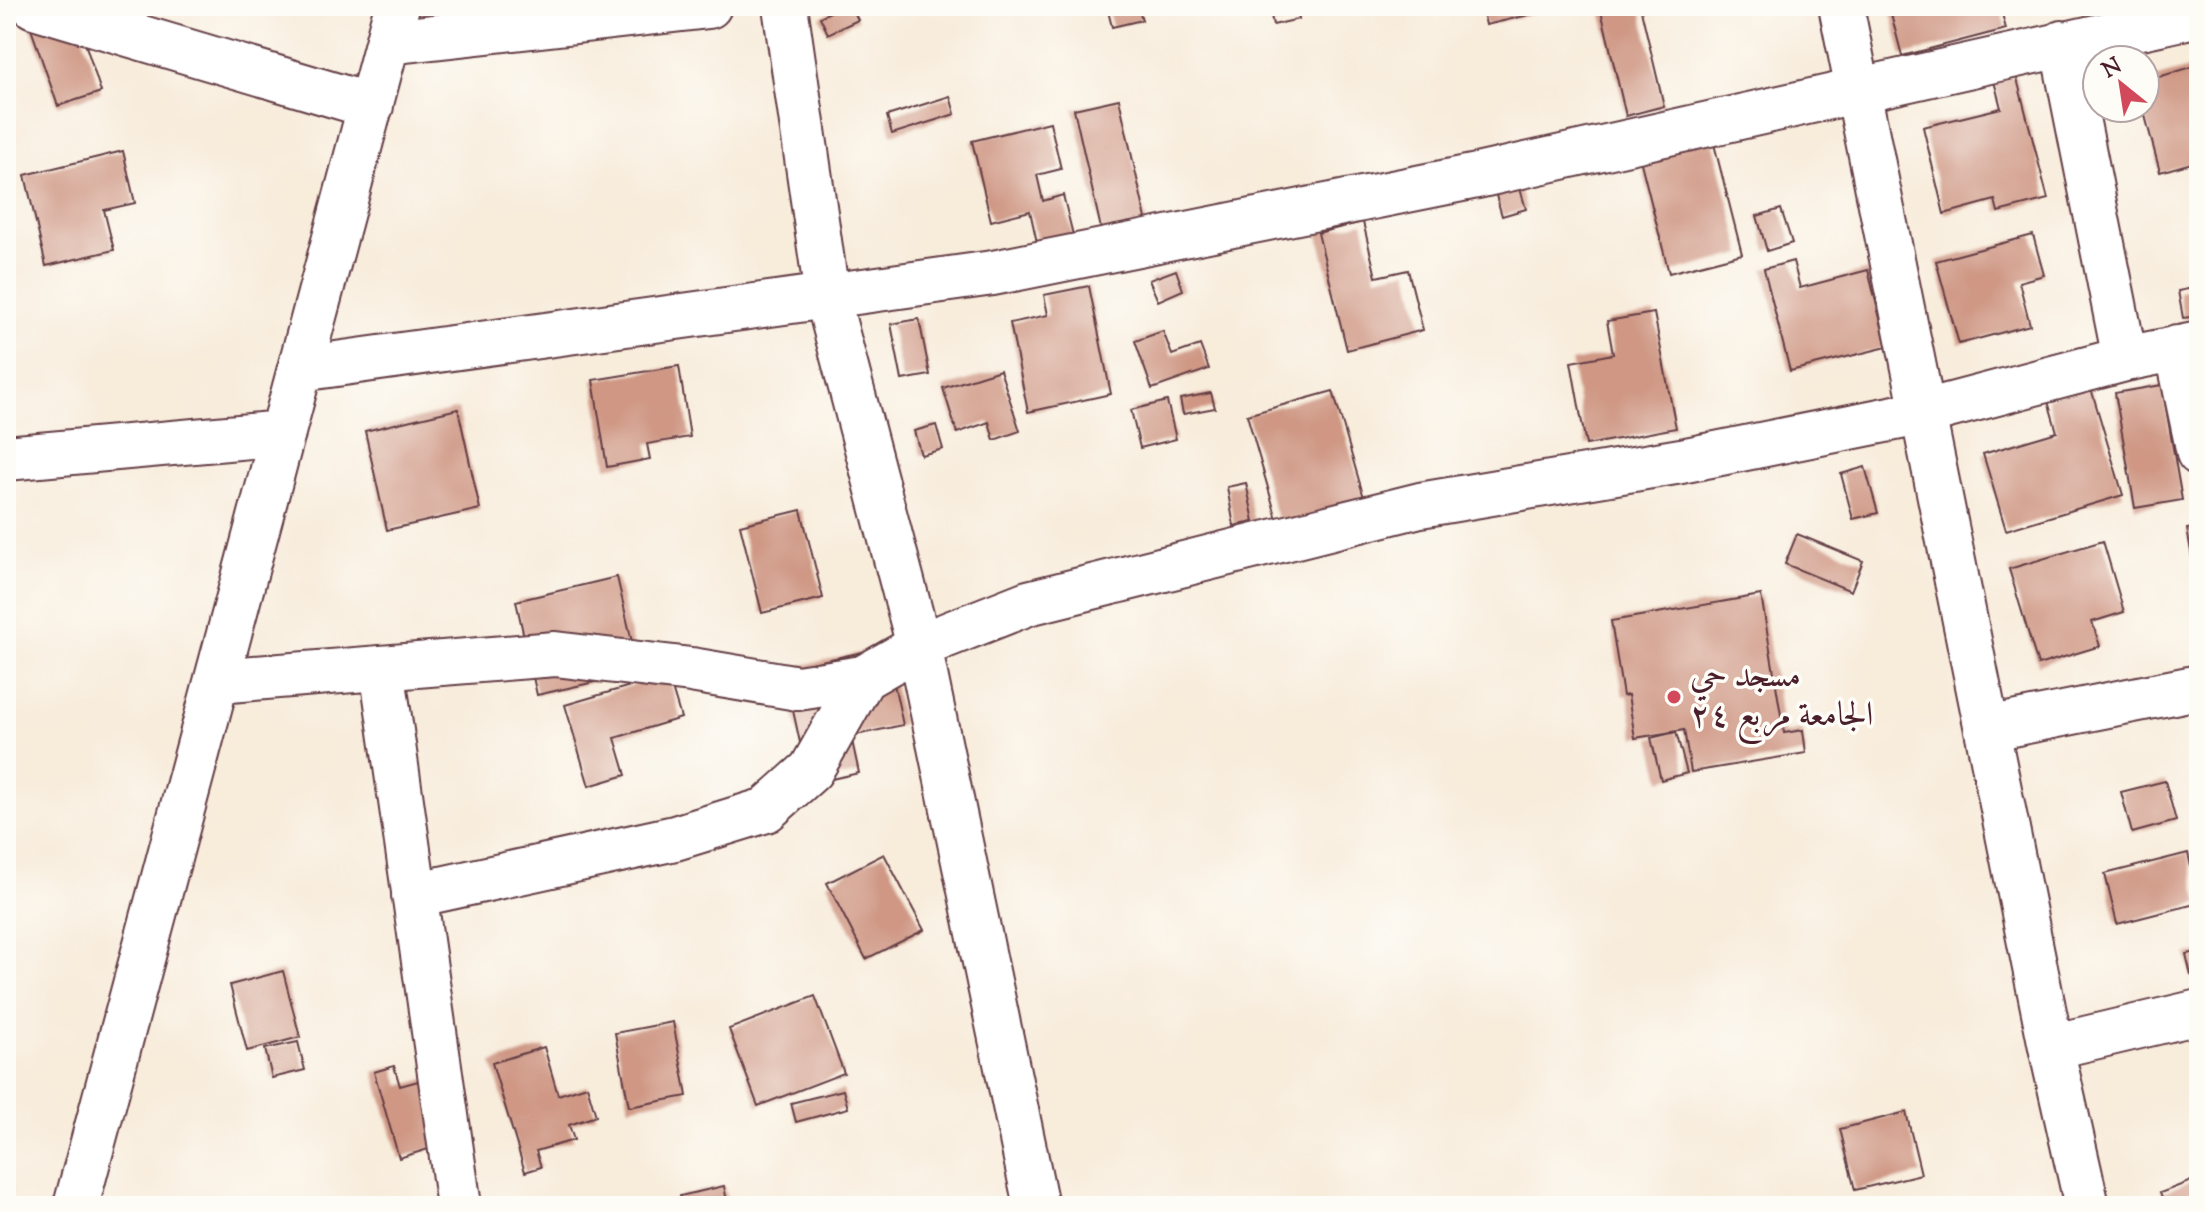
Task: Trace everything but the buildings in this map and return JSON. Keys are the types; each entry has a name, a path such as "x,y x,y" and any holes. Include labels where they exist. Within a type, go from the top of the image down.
{"street":[{"path":"34,6 371,106"},
{"path":"76,1206 392,24 709,6"},
{"path":"785,6 827,296 919,646 1036,1206"},
{"path":"1841,6 2051,1047 2087,1206"},
{"path":"300,369 993,273 1477,176 2199,14"},
{"path":"2062,43 2125,359"},
{"path":"217,681 555,654 691,670 798,688 863,678 919,646 1028,603 1420,505 1681,461 1925,412 2125,359 2188,346 2199,453"},
{"path":"6,458 283,433"},
{"path":"382,668 459,1206"},
{"path":"414,895 675,838 766,810 811,770 863,678"},
{"path":"1987,729 2199,687"},
{"path":"2051,1047 2199,1012"}],"place":[{"name":"مسجد حي الجامعة مربع ٢٤","path":"1674,697"}]}
